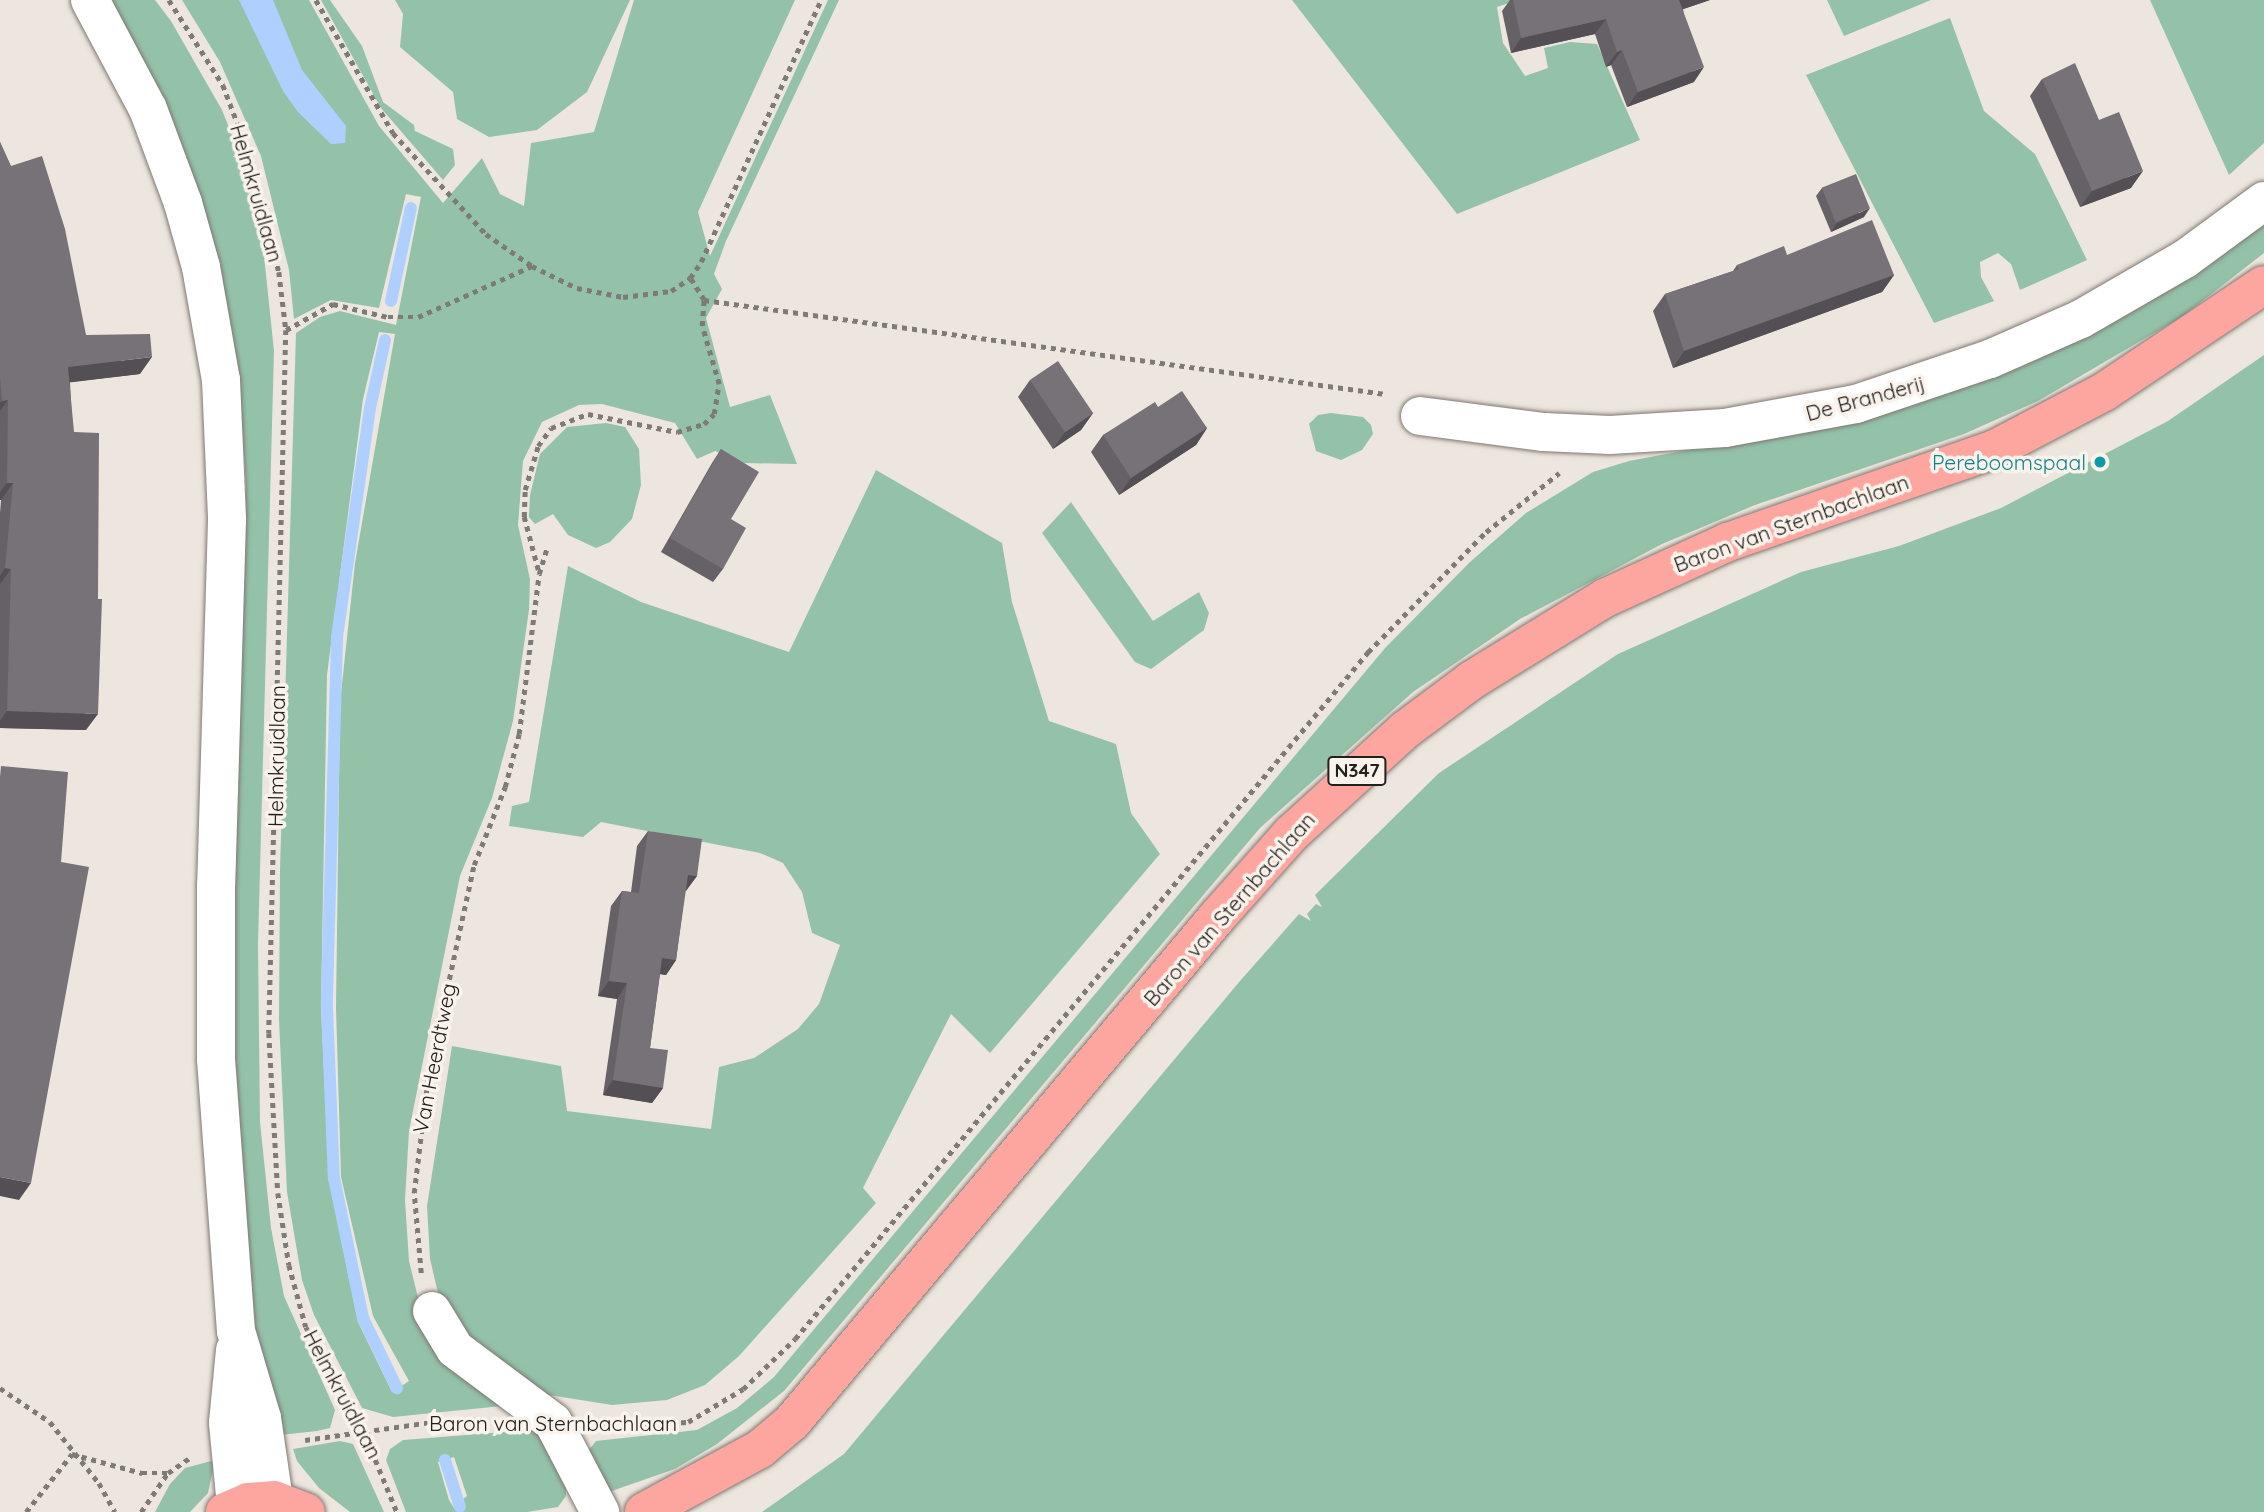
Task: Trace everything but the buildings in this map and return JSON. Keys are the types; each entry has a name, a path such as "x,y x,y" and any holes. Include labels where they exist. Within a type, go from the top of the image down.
{"main road":[{"name":"Baron van Sternbachlaan","path":"644,1512 740,1461 792,1422 1218,916 1291,834 1405,730 1472,680 1605,598 1728,542 1995,449 2145,368 2264,285"},
{"path":"231,1509 290,1506"}],"street":[{"path":"90,0 148,109 183,203 201,267 222,390 227,520 215,993 223,1192 236,1331 228,1423 231,1509"},
{"name":"De Branderij","path":"1405,405 1544,432 1610,435 1786,418 1856,404 1990,359 2122,296 2185,259 2264,201"},
{"path":"432,1311 455,1349 552,1422 600,1512"},
{"path":"236,1331 290,1506"}],"path":[{"name":"Helmkruidlaan","path":"169,0 223,85 251,159 279,272 286,330 270,1033 278,1193 289,1265 306,1327 364,1432 397,1512"},
{"path":"316,0 393,133 486,234 532,266 577,288 623,297 671,291 690,278 821,0"},
{"path":"286,330 332,304 388,317 418,317 532,266"},
{"path":"539,574 524,517 525,497 531,462 551,428 589,414 677,432 704,424 714,414 719,384 702,326 704,300 690,278"},
{"path":"704,300 1405,405"},
{"name":"Baron van Sternbachlaan","path":"552,1422 615,1427 688,1422 743,1389 795,1339 1368,652 1486,532 1610,435"},
{"name":"Van Heerdtweg","path":"432,1311 416,1224 420,1124 474,865 505,787 519,734 539,574 547,548"},
{"path":"0,1388 50,1422 72,1454 99,1483 115,1512"},
{"name":"Baron van Sternbachlaan","path":"364,1432 452,1419 490,1420"},
{"path":"26,1512 72,1454"},
{"path":"141,1512 168,1473"}],"green space":[{"path":"110,0 155,0 171,21 222,110 246,170 261,227 274,351 258,944 260,1122 271,1228 284,1296 335,1410 330,1428 317,1431 280,1435 254,1333 234,1108 232,959 246,485 239,382 216,255 159,92"},
{"path":"182,0 309,0 379,126 443,203 482,158 500,194 524,206 531,143 594,132 634,0 795,0 698,212 710,256 828,0 839,0 726,241 714,274 722,289 706,318 730,407 770,395 797,464 744,463 715,451 697,459 675,423 602,404 579,405 542,422 523,461 518,525 530,579 529,610 513,721 492,798 460,876 409,1131 405,1200 409,1261 424,1322 502,1406 393,1417 362,1408 314,1315 302,1280 287,1192 279,1020 280,869 296,333 320,317 340,311 396,325 421,197 406,194 379,308 331,300 294,319 289,270 261,156 220,62","holes":["379,332 395,334 355,563 340,703 336,1008 341,1177 373,1316 409,1381 392,1392 358,1322 329,1180 321,1007 327,675 363,399"]},
{"path":"321,0 330,0 362,46 383,102 414,125 415,131 453,149 455,165 443,180 381,108"},
{"path":"395,0 630,0 587,92 537,130 489,137 457,119 453,92 400,47 403,14"},
{"path":"1292,0 1518,0 1497,7 1503,43 1525,76 1548,68 1544,48 1570,42 1597,44 1640,140 1457,214"},
{"path":"1827,0 1931,0 1844,36"},
{"path":"2150,0 2264,0 2264,143 2229,175"},
{"path":"1950,18 1984,111 2035,154 2087,260 2020,290 2011,264 1998,253 1980,262 1981,277 1994,301 1934,323 1806,75"},
{"path":"2264,215 2264,253 2183,316 2038,401 1964,434 1755,505 1662,544 1520,619 1413,692 1260,828 784,1391 717,1444 675,1469 606,1493 588,1451 596,1441 697,1430 737,1408 774,1377 1386,647 1470,562 1526,513 1593,472 1629,461 1814,426"},
{"path":"2264,355 2264,1512 762,1512 844,1454 1240,981 1299,914 1311,921 1307,914 1316,904 1322,907 1315,895 1439,773 1618,654 1801,572 1899,546 2001,508 2168,421"},
{"path":"1331,413 1363,417 1371,425 1373,434 1362,450 1341,460 1316,451 1309,424 1318,415"},
{"path":"606,423 625,427 639,449 641,485 632,519 610,542 596,548 568,535 553,514 535,524 529,517 530,495 540,454 567,427"},
{"path":"876,470 1002,543 1012,602 1049,721 1116,744 1131,813 1160,854 990,1053 951,1014 863,1188 876,1203 739,1356 705,1385 667,1400 612,1405 549,1395 481,1356 442,1310 430,1259 427,1206 452,1046 561,1066 567,1111 711,1129 719,1067 754,1058 798,1029 819,1004 840,945 812,933 802,892 783,863 760,853 601,822 583,837 509,826 512,806 529,802 568,566 641,602 789,652"},
{"path":"1071,502 1153,621 1199,592 1209,613 1204,630 1151,669 1135,662 1042,533"},
{"path":"541,1429 566,1481 566,1496 558,1507 527,1512 406,1512 386,1460 390,1449 403,1440","holes":["454,1457 467,1496 463,1499 465,1507 454,1508 438,1462"]},
{"path":"340,1441 353,1444 384,1512 350,1512 319,1488 297,1461 293,1449"},
{"path":"215,1460 208,1493 190,1512 155,1512 170,1484 185,1468"}],"water":[{"path":"239,0 273,0 302,70 346,126 345,143 331,144 298,112 283,91"}],"waterway":[{"path":"391,301 411,208"},
{"path":"385,340 370,408 337,638 327,1007 334,1178 363,1318 397,1388"},
{"path":"445,1460 460,1507"}],"place":[{"name":"Pereboomspaal","path":"2100,462"}]}
